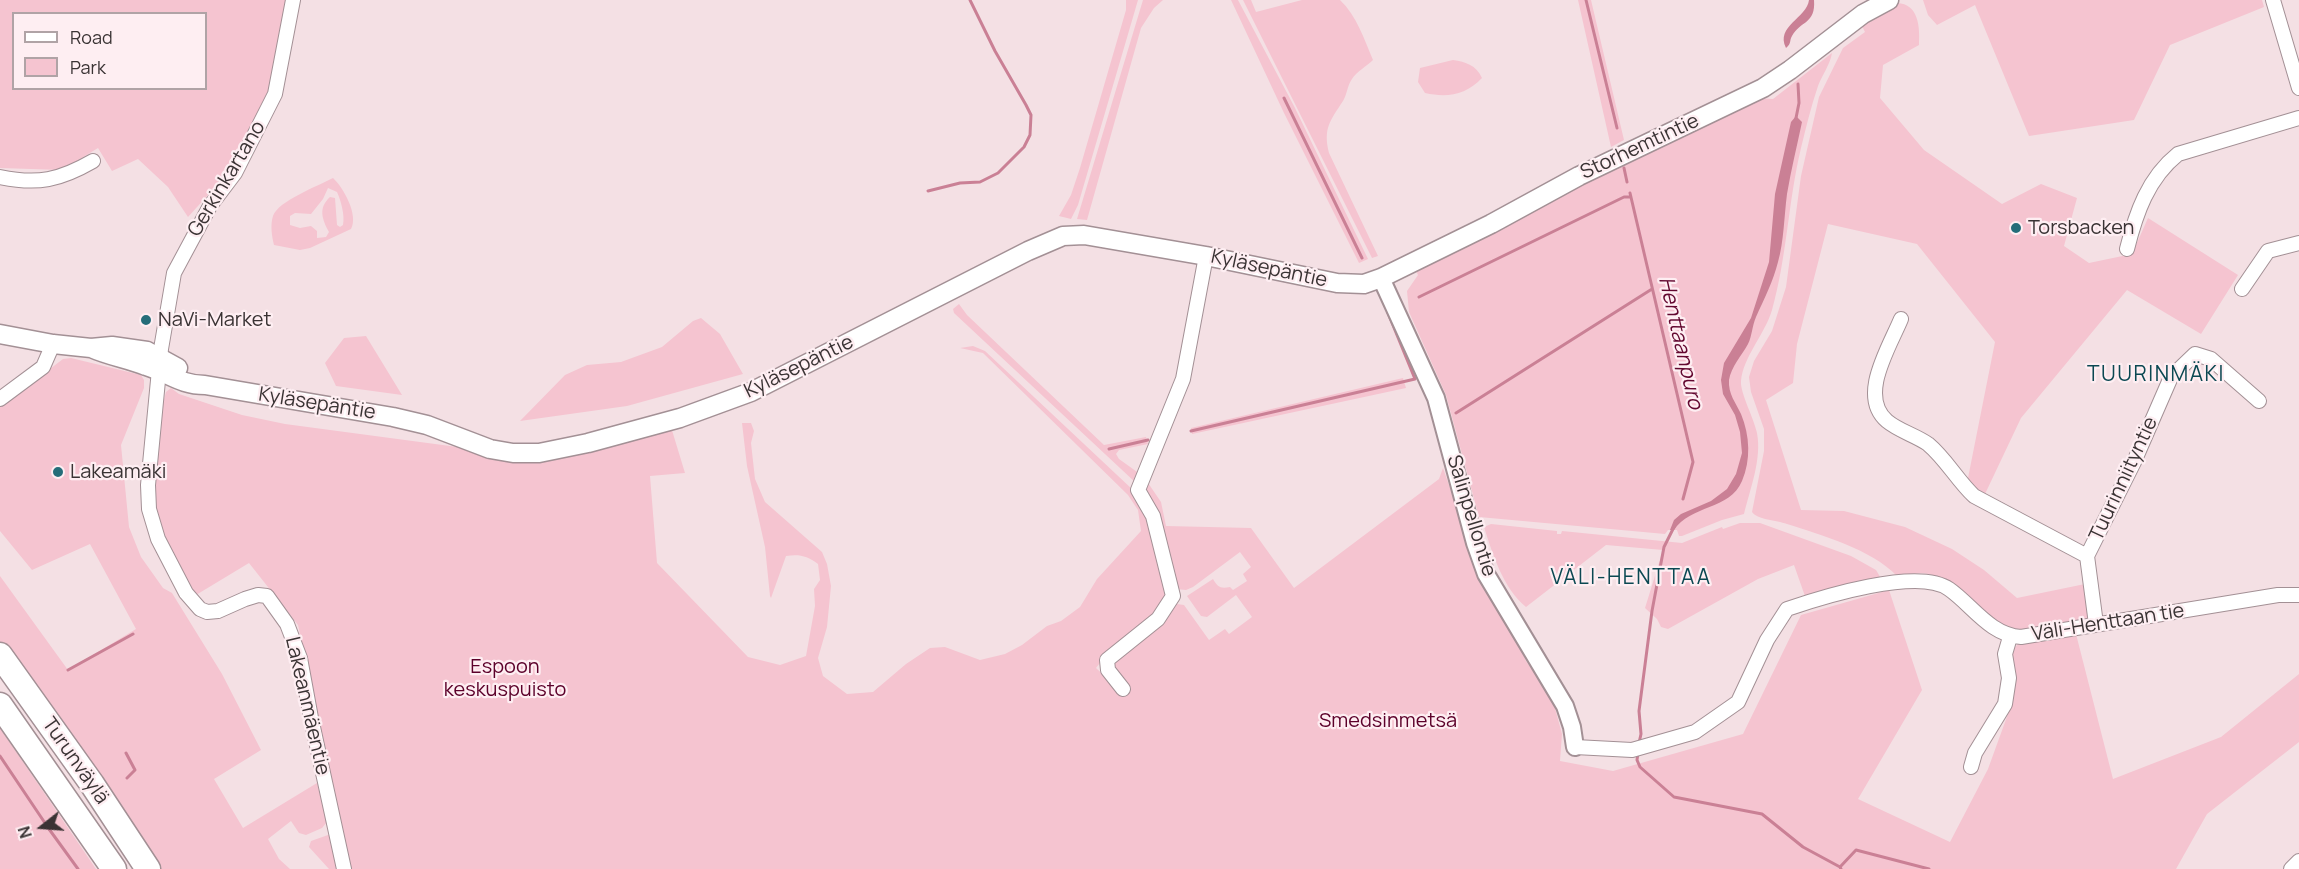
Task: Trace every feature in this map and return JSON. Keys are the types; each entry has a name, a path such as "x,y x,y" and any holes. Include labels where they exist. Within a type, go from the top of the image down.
{"highway":[{"name":"Turunväylä","path":"0,655 92,784 148,869"},
{"name":"Turunväylä","path":"0,705 114,869"}],"main road":[{"name":"Storhemtintie","path":"1381,278 1516,212 1548,191 1763,88 1863,14 1889,0"},
{"name":"Kyläsepäntie","path":"0,334 53,344 91,348 112,346 147,351 160,364 195,377 205,385 393,417 427,425 490,449 513,453 539,453 588,443 680,418 734,399 1028,251 1063,236 1084,235 1206,256 1337,283 1364,284 1381,278"}],"street":[{"name":"Gerkinkartano","path":"160,364 174,273 210,206 235,173 275,94 292,0"},
{"path":"2273,0 2299,88"},
{"path":"2127,249 2138,210 2163,166 2178,154 2299,118"},
{"path":"0,177 17,180 56,179 71,174 93,161"},
{"path":"2242,289 2268,251 2299,243"},
{"path":"1123,690 1108,670 1107,660 1158,619 1173,596 1153,516 1138,489 1183,379 1206,256"},
{"name":"Salinpellontie","path":"1381,278 1436,398 1474,543 1486,574 1565,706 1572,727 1575,747"},
{"path":"1900,319 1874,386 1875,402 1881,414 1892,424 1935,450 1962,485 1974,496 2087,556"},
{"path":"0,399 43,367 53,344"},
{"name":"Tuurinniityntie","path":"2096,624 2087,556 2134,462 2171,377 2194,354 2211,359 2259,401"},
{"name":"Lakeanmäentie","path":"160,364 148,486 149,509 158,539 186,593 200,609 207,612 218,611 258,595 267,596 287,624 300,658 344,869"},
{"name":"Väli-Henttaan tie","path":"1575,747 1632,750 1695,732 1738,702 1767,640 1787,609 1851,590 1887,584 1930,581 1948,588 1994,628 2010,637 2030,636 2278,595 2299,595"},
{"path":"1971,767 1975,753 2005,704 2009,678 2005,654 2010,637"},
{"path":"2291,869 2299,861"}],"green space":[{"path":"0,0 293,0 268,110 247,132 227,174 188,217 168,187 138,159 112,171 98,148 62,170 0,168"},
{"path":"1126,0 1138,0 1078,205 1071,219 1059,216 1071,195 1080,168 1126,10"},
{"path":"1143,0 1163,0 1154,8 1141,28 1087,220 1077,219"},
{"path":"1231,0 1238,0 1295,108 1368,259 1359,263"},
{"path":"1243,0 1251,0 1256,12 1302,0 1340,0 1356,20 1373,60 1350,82 1344,99 1329,125 1327,144 1329,153 1378,256 1372,258"},
{"path":"1578,0 1591,0 1624,140 1611,147"},
{"path":"1923,0 2262,0 2264,7 2170,45 2134,120 2029,136 1975,5 1937,25 1928,15"},
{"path":"1897,3 1910,7 1914,12 1918,24 1919,45 1883,65 1880,98 1924,150 2002,204 2041,184 2077,198 2064,246 2089,263 2132,254 2148,218 2238,275 2201,334 2127,290 2021,418 1985,494 1967,483 1995,342 1917,244 1828,224 1797,344 1793,383 1766,400 1801,510 1844,511 1905,527 1952,549 1984,570 2017,598 2085,584 2089,619 2085,623 2034,632 2007,631 1996,625 1961,592 1941,578 1925,573 1897,576 1874,558 1845,544 1763,518 1752,512 1764,451 1764,429 1751,392 1749,377 1754,361 1772,331 1786,287 1801,176 1819,97 1843,48 1865,32 1860,22"},
{"path":"1832,53 1818,86 1801,148 1781,270 1772,310 1746,363 1741,381 1758,443 1755,474 1744,514 1682,536 1679,536 1677,530 1668,530 1665,534 1479,517 1446,395 1409,312 1407,291 1418,275 1416,271 1426,262 1532,212 1564,191 1757,98 1773,99"},
{"path":"1453,60 1470,65 1482,78 1463,92 1456,94 1425,93 1418,82 1420,68"},
{"path":"333,178 345,194 351,209 353,223 351,229 310,248 300,250 274,245 272,223 276,210 290,199","holes":["328,188 337,192 342,208 343,225 340,227 337,225 335,198 330,197 323,209 323,218 329,232 326,237 317,238 317,231 311,226 300,228 290,225 290,216 295,213 311,214 323,199"]},
{"path":"959,304 967,315 1104,445 1146,437 1148,444 1119,450 1116,454 1119,459 1140,474 1136,483 954,313 953,309"},
{"path":"701,318 720,334 743,374 627,406 520,421 565,375 587,365 621,362 662,347 693,321"},
{"path":"366,336 402,395 336,386 325,363 344,338"},
{"path":"973,346 985,351 1133,490 1146,509 1168,588 1165,605 1107,654 1096,668 1125,695 1127,692 1109,668 1116,652 1171,612 1177,604 1184,605 1209,640 1225,629 1229,634 1252,617 1236,595 1207,617 1201,616 1187,596 1213,579 1220,587 1230,587 1233,590 1247,581 1243,574 1251,567 1240,552 1193,587 1186,590 1176,589 1143,492 1144,477 1161,502 1166,526 1251,528 1294,588 1439,479 1443,468 1487,592 1512,630 1526,661 1552,697 1562,734 1560,761 1613,771 1743,734 1801,615 1889,590 1922,690 1858,799 1950,842 1988,769 2013,700 2015,681 2012,650 2019,643 2076,634 2113,779 2221,737 2299,674 2299,742 2207,814 2176,869 351,869 298,625 249,563 196,595 168,550 157,520 154,491 155,462 163,403 166,392 171,388 179,394 242,415 285,424 465,448 526,463 573,454 671,427 685,473 650,476 657,563 748,657 780,665 806,656 815,606 814,589 820,580 818,564 803,556 786,556 771,598 770,596 765,547 747,466 742,423 751,423 754,431 751,443 755,479 765,502 822,552 827,564 831,586 827,627 818,658 823,676 847,694 873,692 906,664 930,648 945,647 980,660 1005,654 1022,645 1047,626 1061,621 1080,607 1097,579 1141,531 1138,510 1128,495 983,353 960,348"},
{"path":"71,358 141,375 144,380 144,388 121,445 129,527 141,557 163,588 172,593 222,674 261,750 214,779 243,828 317,783 327,822 322,828 306,835 299,833 291,821 268,839 279,859 290,869 158,869 0,644 0,576 68,670 136,629 90,544 32,570 0,531 0,407 63,359"},
{"path":"1403,378 1406,388 1192,434 1191,428"},
{"path":"1740,523 1760,523 1851,556 1876,570 1882,580 1806,599 1794,565 1758,579 1668,629 1661,627 1657,619 1645,608 1663,550 1606,545 1526,607 1505,581 1484,527 1491,524 1557,531 1557,534 1561,534 1562,531 1682,543 1722,527 1723,529"},
{"path":"0,728 96,869 0,869"},
{"path":"328,835 333,836 342,869 329,869 309,847 311,841"}],"shaded area":[{"path":"1809,0 1814,0 1813,14 1795,31 1786,48 1785,34 1803,12"},
{"path":"1796,116 1802,122 1787,194 1778,262 1749,341 1734,366 1729,380 1731,394 1746,431 1748,456 1745,473 1736,490 1729,497 1690,516 1674,530 1670,530 1674,520 1681,514 1711,501 1727,489 1736,474 1742,453 1740,432 1735,415 1723,394 1721,380 1724,363 1751,318 1769,262 1775,194 1791,122"}],"waterway":[{"path":"928,191 960,183 980,182 998,173 1024,147 1030,135 1031,115 995,51 970,0"},
{"name":"Henttaanpuro","path":"1586,0 1617,128"},
{"path":"1796,118 1799,103 1798,84"},
{"path":"1284,98 1362,258"},
{"name":"Henttaanpuro","path":"1624,168 1627,182"},
{"name":"Henttaanpuro","path":"1630,193 1693,462 1683,499"},
{"path":"1419,297 1624,197 1631,197"},
{"path":"1456,413 1652,289"},
{"path":"1191,431 1415,379 1388,313"},
{"path":"1109,449 1148,440"},
{"name":"Henttaanpuro","path":"1639,743 1641,734 1639,711 1652,611 1664,547 1674,527"},
{"path":"68,670 133,634"},
{"path":"126,753 135,770 127,778"},
{"name":"Henttaanpuro","path":"1638,753 1637,760 1640,767 1674,797 1762,814 1803,847 1841,869"},
{"path":"0,756 49,829"},
{"path":"52,827 49,829 78,869"},
{"path":"1840,867 1856,850 1929,869"}],"place":[{"name":"Torsbacken","path":"2016,228"},
{"name":"NaVi-Market","path":"146,320"},
{"name":"Lakeamäki","path":"58,472"}],"district":[{"name":"TUURINMÄKI","path":"2156,375"},
{"name":"VÄLI-HENTTAA","path":"1631,578"}],"park label":[{"name":"Espoon keskuspuisto","path":"505,678"},
{"name":"Smedsinmetsä","path":"1388,721"}]}
